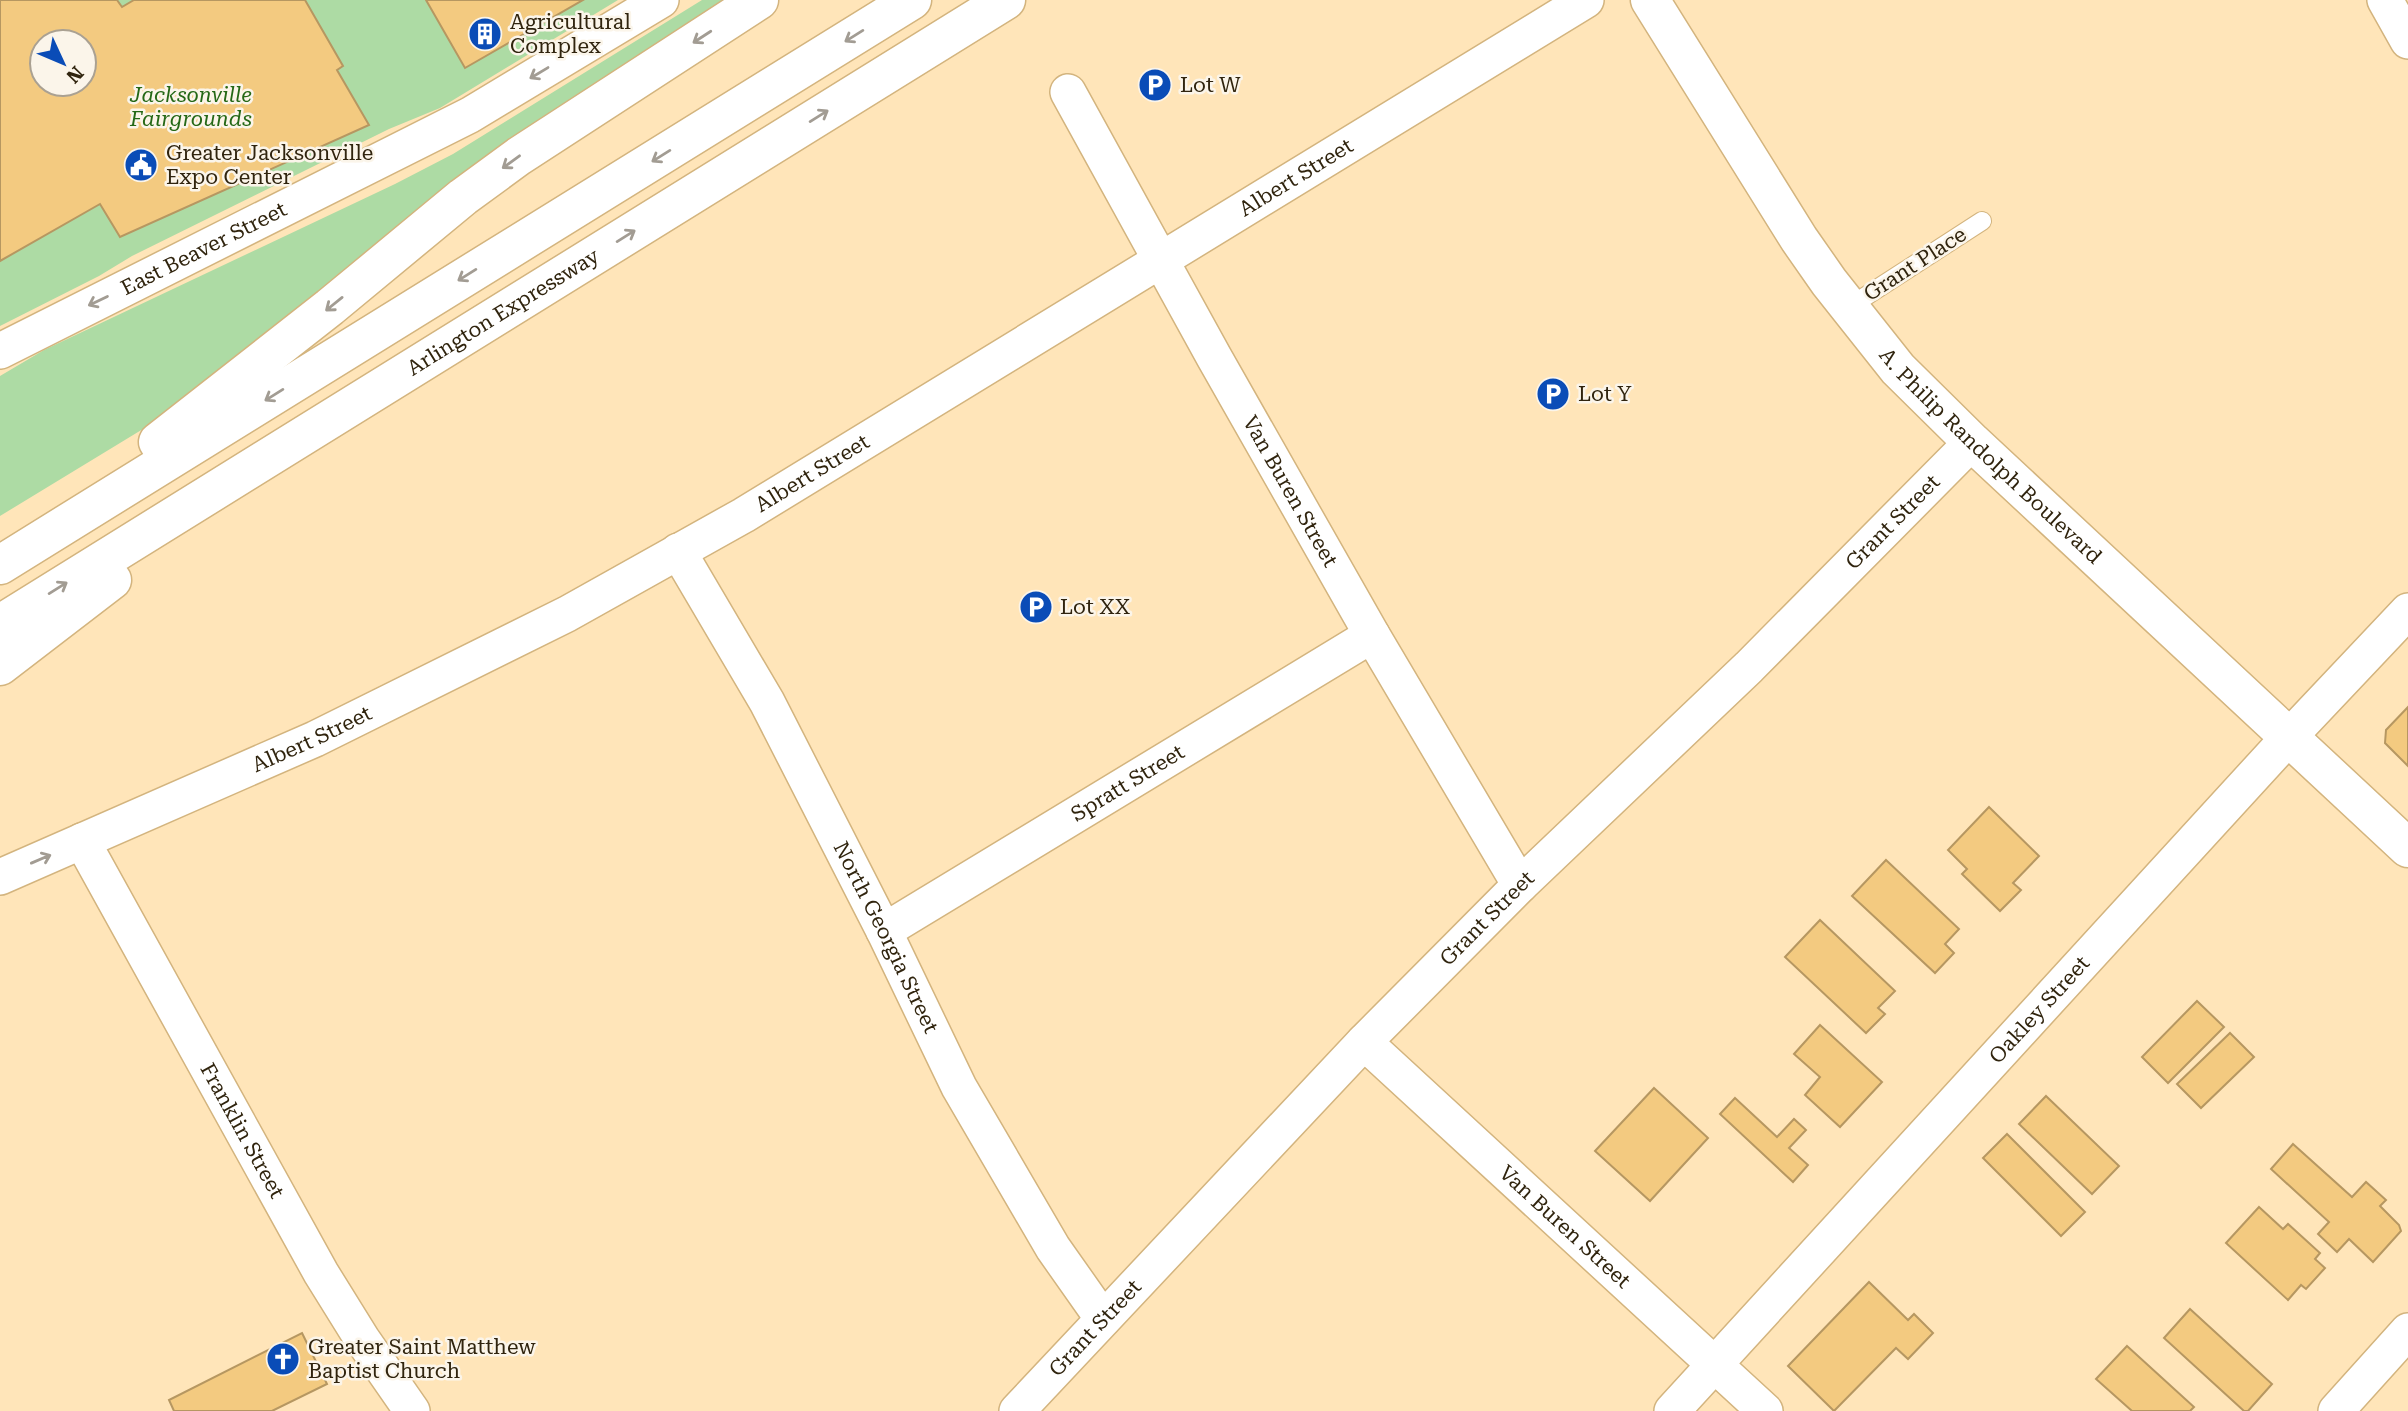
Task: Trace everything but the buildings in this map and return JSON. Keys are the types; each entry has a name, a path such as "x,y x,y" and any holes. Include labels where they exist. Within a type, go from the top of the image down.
{"main road":[{"path":"1,564 300,331 482,183 579,116 759,0"},
{"path":"1,564 912,0"},
{"name":"Arlington Expressway","path":"0,624 1006,0"},
{"name":"A. Philip Randolph Boulevard","path":"1650,0 1799,239 1898,369 1972,442 2408,848"},
{"path":"0,666 114,579 353,405"}],"street":[{"name":"East Beaver Street","path":"0,351 470,115 661,0"},
{"name":"Albert Street","path":"0,877 315,739 567,614 744,515 1586,0"},
{"path":"2385,0 2408,41"},
{"name":"Van Buren Street","path":"1068,92 1372,635 1520,885"},
{"name":"Grant Street","path":"1017,1411 1364,1042 1520,885 1749,667 1972,442"},
{"name":"North Georgia Street","path":"678,551 767,702 960,1087 1053,1248 1103,1320"},
{"name":"Oakley Street","path":"1672,1411 2289,737 2408,611"},
{"name":"Spratt Street","path":"884,931 1372,635"},
{"name":"Franklin Street","path":"82,842 321,1273 362,1339 412,1411"},
{"name":"Van Buren Street","path":"1364,1042 1765,1411"},
{"path":"2336,1411 2408,1331"}],"lane":[{"name":"Grant Place","path":"1849,307 1982,221"}],"green space":[{"name":"Jacksonville Fairgrounds","path":"0,0 618,0 440,108 389,129 132,256 99,276 0,326"},
{"path":"702,0 740,0 166,415 0,516 0,376 44,350 453,154"}],"place":[{"name":"Agricultural Complex","path":"485,34"},
{"name":"Lot W","path":"1155,85"},
{"name":"Greater Jacksonville Expo Center","path":"141,165"},
{"name":"Lot Y","path":"1553,394"},
{"name":"Lot XX","path":"1036,607"},
{"name":"Greater Saint Matthew Baptist Church","path":"283,1359"}]}
